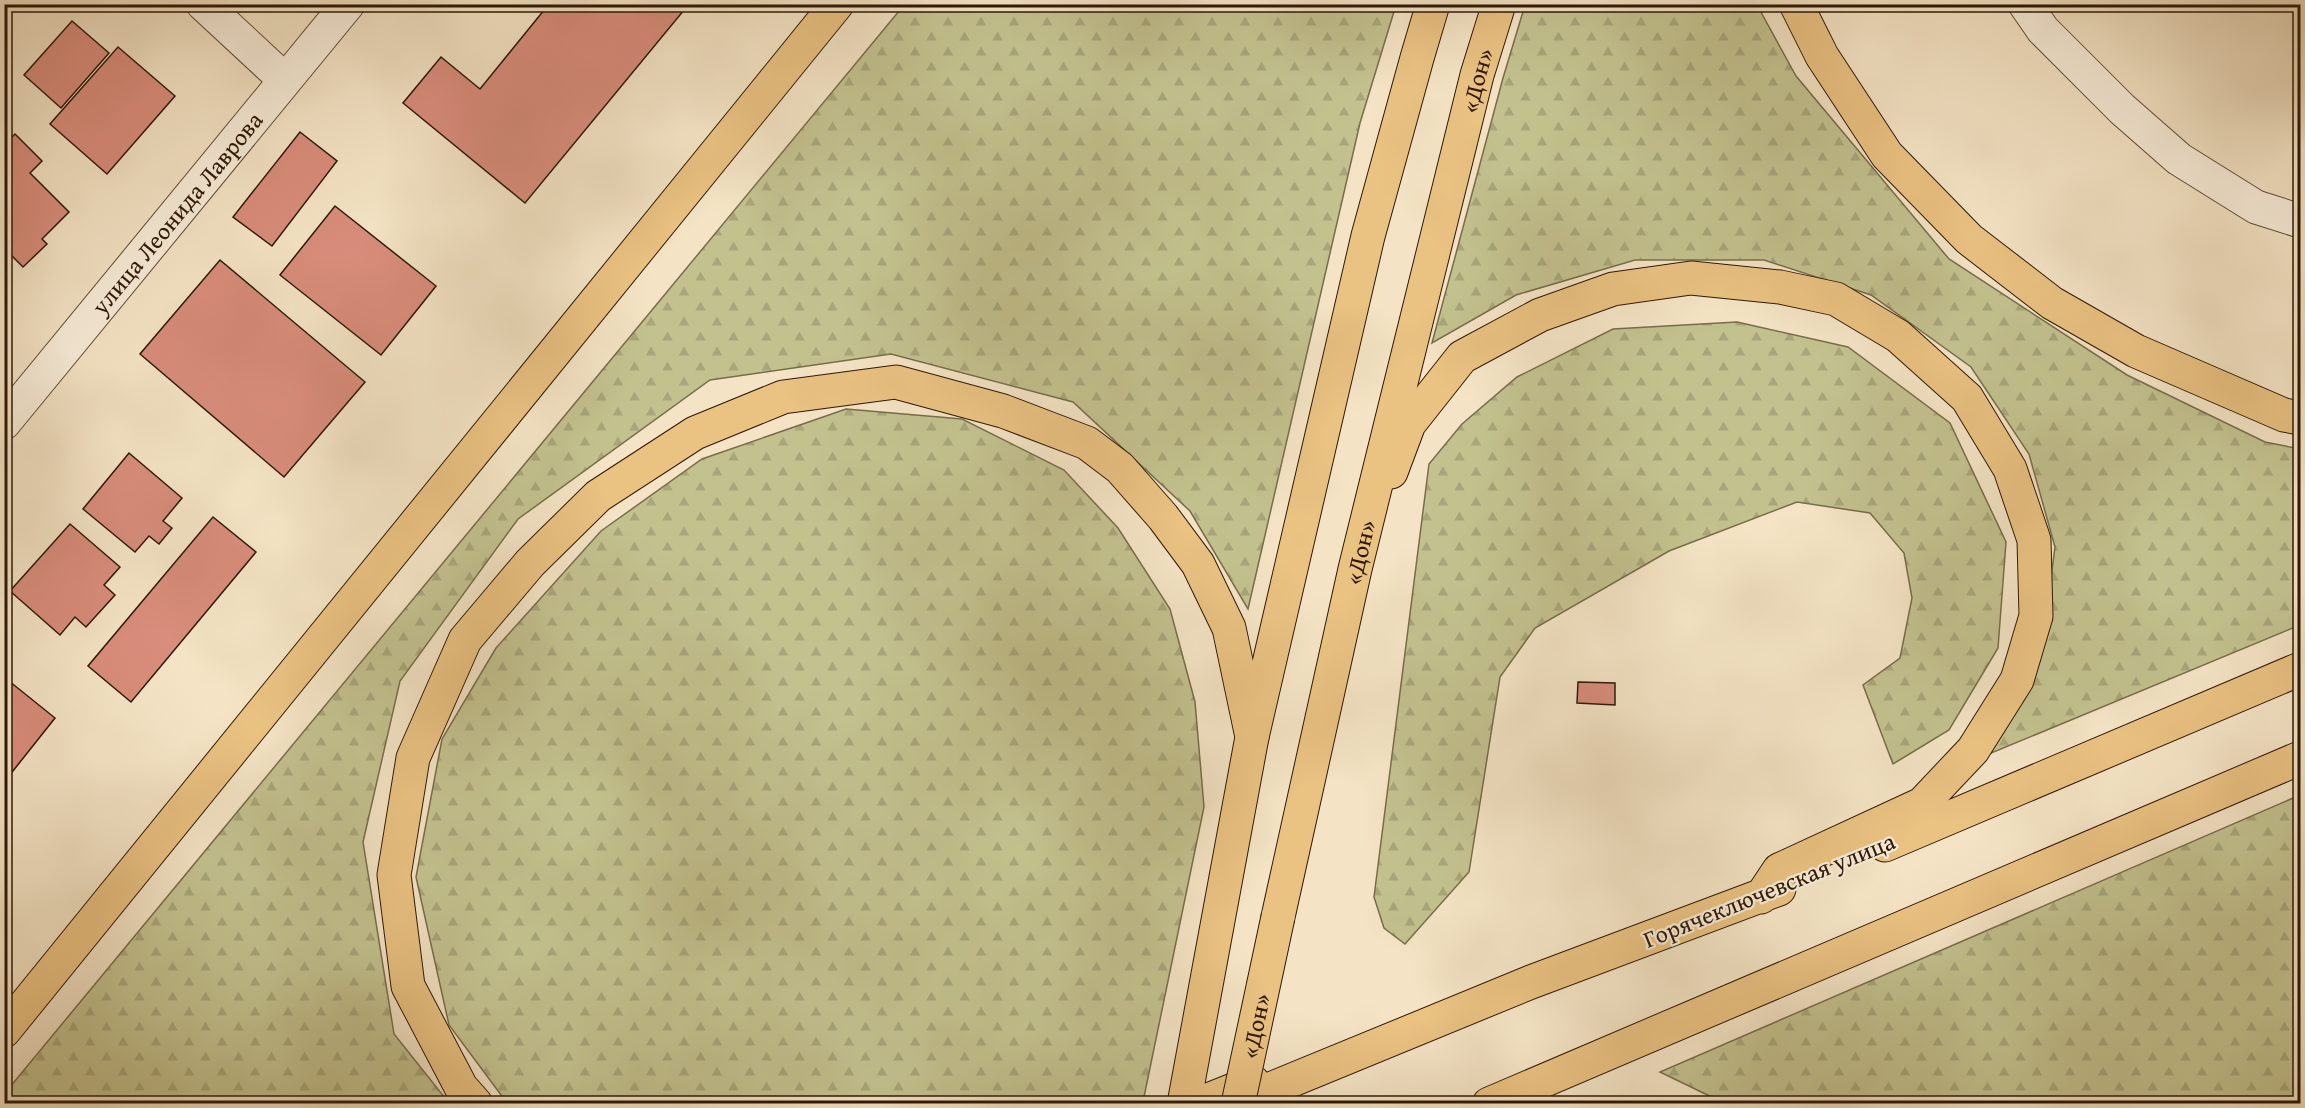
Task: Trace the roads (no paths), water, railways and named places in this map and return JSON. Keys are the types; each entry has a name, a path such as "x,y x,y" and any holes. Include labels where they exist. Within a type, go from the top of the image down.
{"main road":[{"path":"4,1031 837,4"},
{"path":"1184,1104 1252,737 1368,236 1434,4"},
{"name":"«Дон»","path":"1236,1104 1355,569 1477,75 1499,4"},
{"path":"1796,4 1822,56 1887,155 1969,239 2052,303 2136,351 2284,415 2301,418"},
{"path":"1355,569 1408,424 1462,357 1540,315 1613,289 1691,278 1780,287 1836,299 1898,336 1967,398 2010,469 2034,540 2036,616 2017,680 1973,750 1922,804 1779,870 1761,897"},
{"path":"476,1104 461,1088 408,986 394,875 413,758 465,640 530,563 598,496 695,433 783,397 896,381 1003,411 1087,443 1120,468 1163,517 1198,564 1229,628 1252,737"},
{"name":"Горячеключевская улица","path":"1236,1104 1531,982 1761,897 2301,669"},
{"path":"1489,1104 2301,758"},
{"path":"1198,1104 1290,1067 1473,1006"}],"street":[{"path":"203,4 285,81"},
{"name":"улица Леонида Лаврова","path":"4,423 348,4"},
{"path":"2025,4 2043,30 2122,110 2179,159 2256,207 2301,221"}]}
